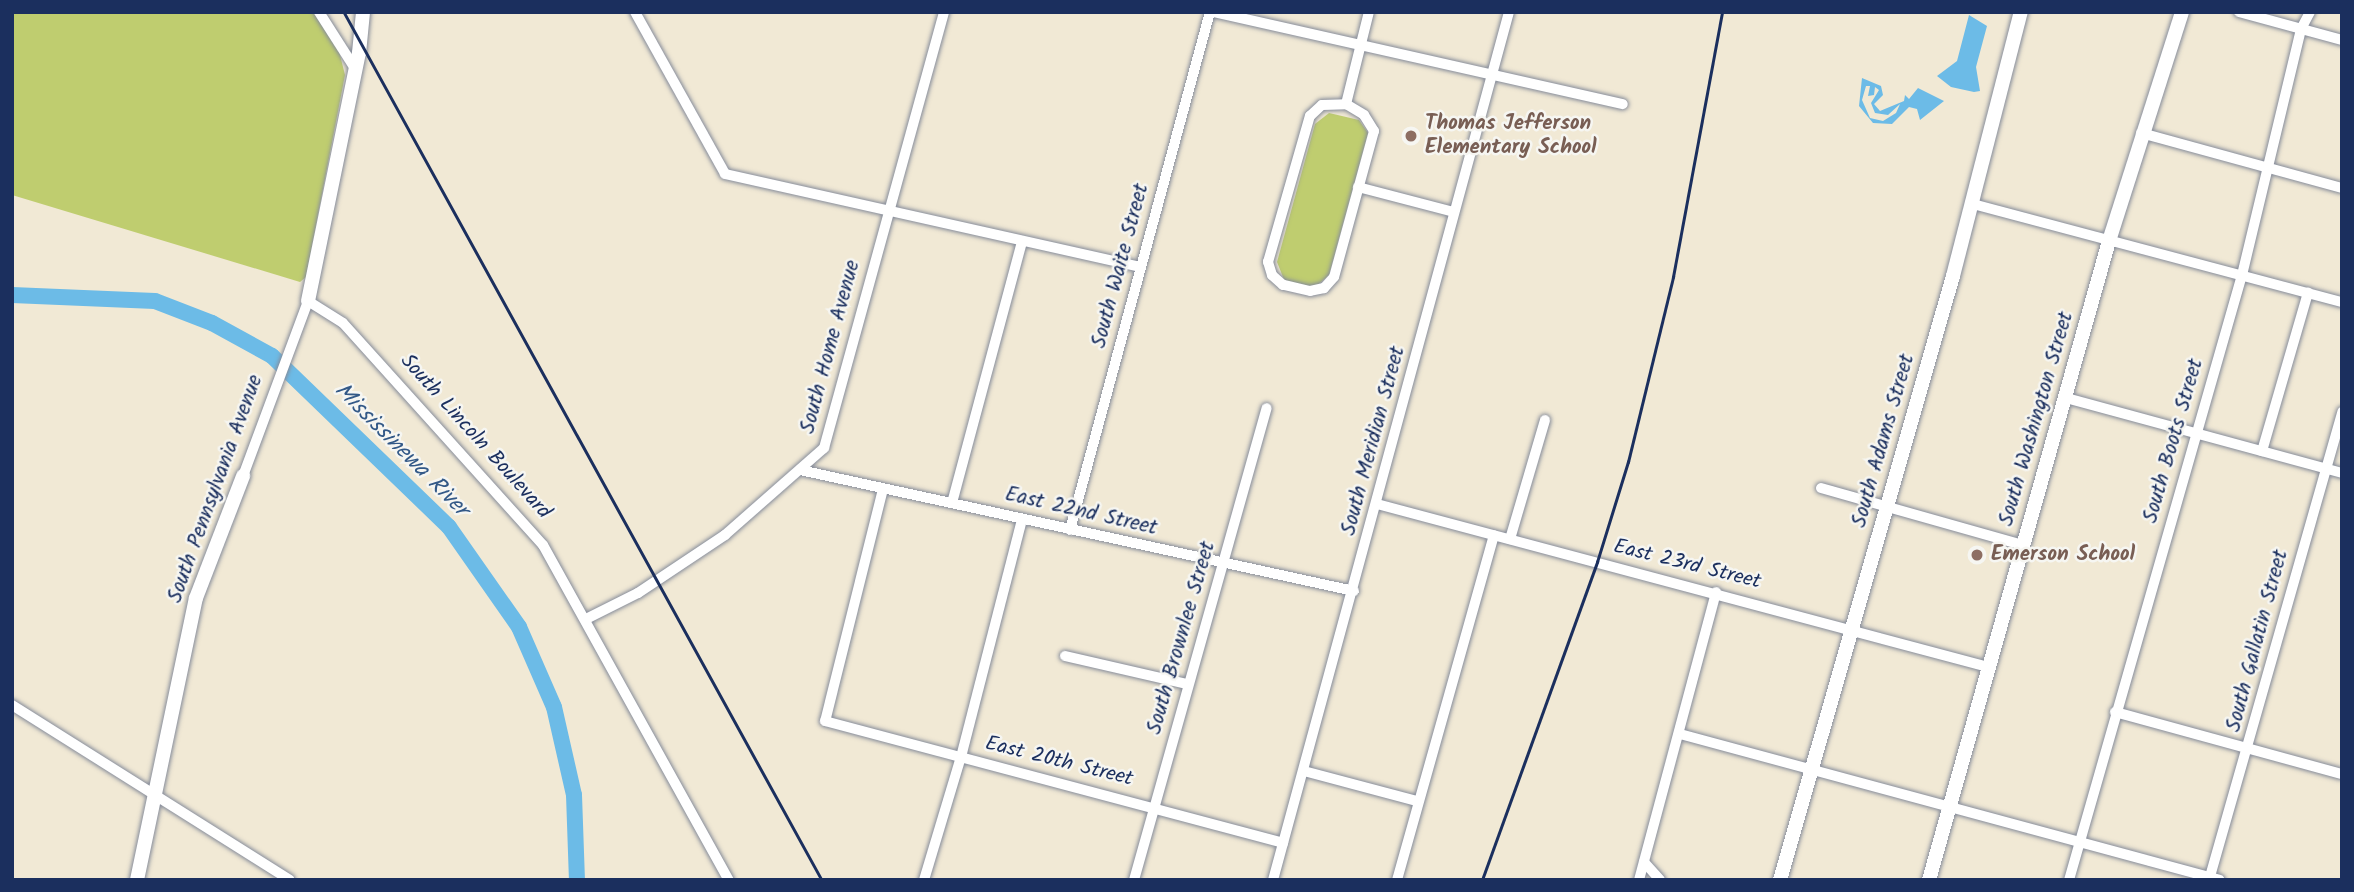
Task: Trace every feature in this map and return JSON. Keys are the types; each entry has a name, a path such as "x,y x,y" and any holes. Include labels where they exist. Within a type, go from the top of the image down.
{"main road":[{"path":"308,301 363,12"},
{"name":"South Adams Street","path":"1780,880 1973,204 2021,12"},
{"name":"South Washington Street","path":"1929,880 2109,241 2141,133 2182,12"},
{"name":"South Pennsylvania Avenue","path":"136,880 196,598 243,476"}],"street":[{"path":"319,12 354,67"},
{"path":"635,12 726,174 1141,267"},
{"name":"South Home Avenue","path":"586,619 678,568 725,535 824,448 886,212 944,12"},
{"path":"1212,12 1232,14 1361,46 1494,72 1623,104"},
{"name":"South Waite Street","path":"1070,530 1212,12"},
{"path":"1346,104 1369,12"},
{"name":"South Meridian Street","path":"1274,879 1509,12"},
{"path":"2239,12 2342,40"},
{"name":"South Boots Street","path":"2069,880 2242,275 2301,29 2310,12"},
{"path":"1346,104 1364,115 1374,131 1335,277 1324,288 1310,291 1283,285 1272,275 1268,262 1310,116 1322,105 1346,104"},
{"path":"2141,133 2342,188"},
{"path":"1357,187 1454,212"},
{"path":"1973,204 2342,302"},
{"path":"952,503 1022,241"},
{"path":"2262,451 2308,293"},
{"name":"South Pennsylvania Avenue","path":"243,476 308,301"},
{"name":"South Lincoln Boulevard","path":"308,301 343,324 543,545 729,880"},
{"path":"2066,398 2342,472"},
{"name":"South Brownlee Street","path":"1134,880 1267,408"},
{"name":"South Gallatin Street","path":"2213,879 2342,412"},
{"path":"1510,539 1545,420"},
{"name":"East 22nd Street","path":"800,470 1354,591"},
{"name":"East 20th Street","path":"883,488 825,721 1283,843"},
{"path":"1821,488 2022,545"},
{"name":"East 23rd Street","path":"1377,504 1716,592 1988,667"},
{"path":"924,880 961,757 1022,519"},
{"path":"1397,880 1493,535"},
{"path":"1639,880 1716,592"},
{"path":"1065,656 1188,684"},
{"path":"12,705 290,880"},
{"path":"2115,712 2342,774"},
{"path":"1680,734 2213,879"},
{"path":"1304,771 1417,801"},
{"path":"1644,862 1660,880"}],"green space":[{"path":"12,12 313,12 339,51 345,75 306,277 300,282 12,195"},
{"path":"1329,113 1359,120 1368,133 1329,275 1314,288 1285,282 1277,262 1315,124"}],"water":[{"path":"1969,15 1987,26 1976,67 1980,91 1974,92 1951,87 1937,76 1957,61"},
{"path":"1862,78 1881,86 1883,95 1874,104 1880,111 1904,101 1905,95 1909,99 1918,88 1944,101 1920,120 1917,109 1909,107 1892,124 1873,123 1859,106","holes":["1866,86 1870,86 1868,96 1874,95 1875,87 1879,90 1871,103 1875,113 1888,115 1900,104 1896,113 1883,121 1870,118 1862,100"]}],"waterway":[{"name":"Mississinewa River","path":"12,295 155,301 212,323 272,356 449,527 519,627 554,707 574,795 577,880"}],"railway":[{"path":"344,12 822,880"},
{"path":"1482,880 1597,562 1628,462 1673,277 1722,12"}],"place":[{"name":"Thomas Jefferson Elementary School","path":"1411,136"},
{"name":"Emerson School","path":"1977,555"}]}
